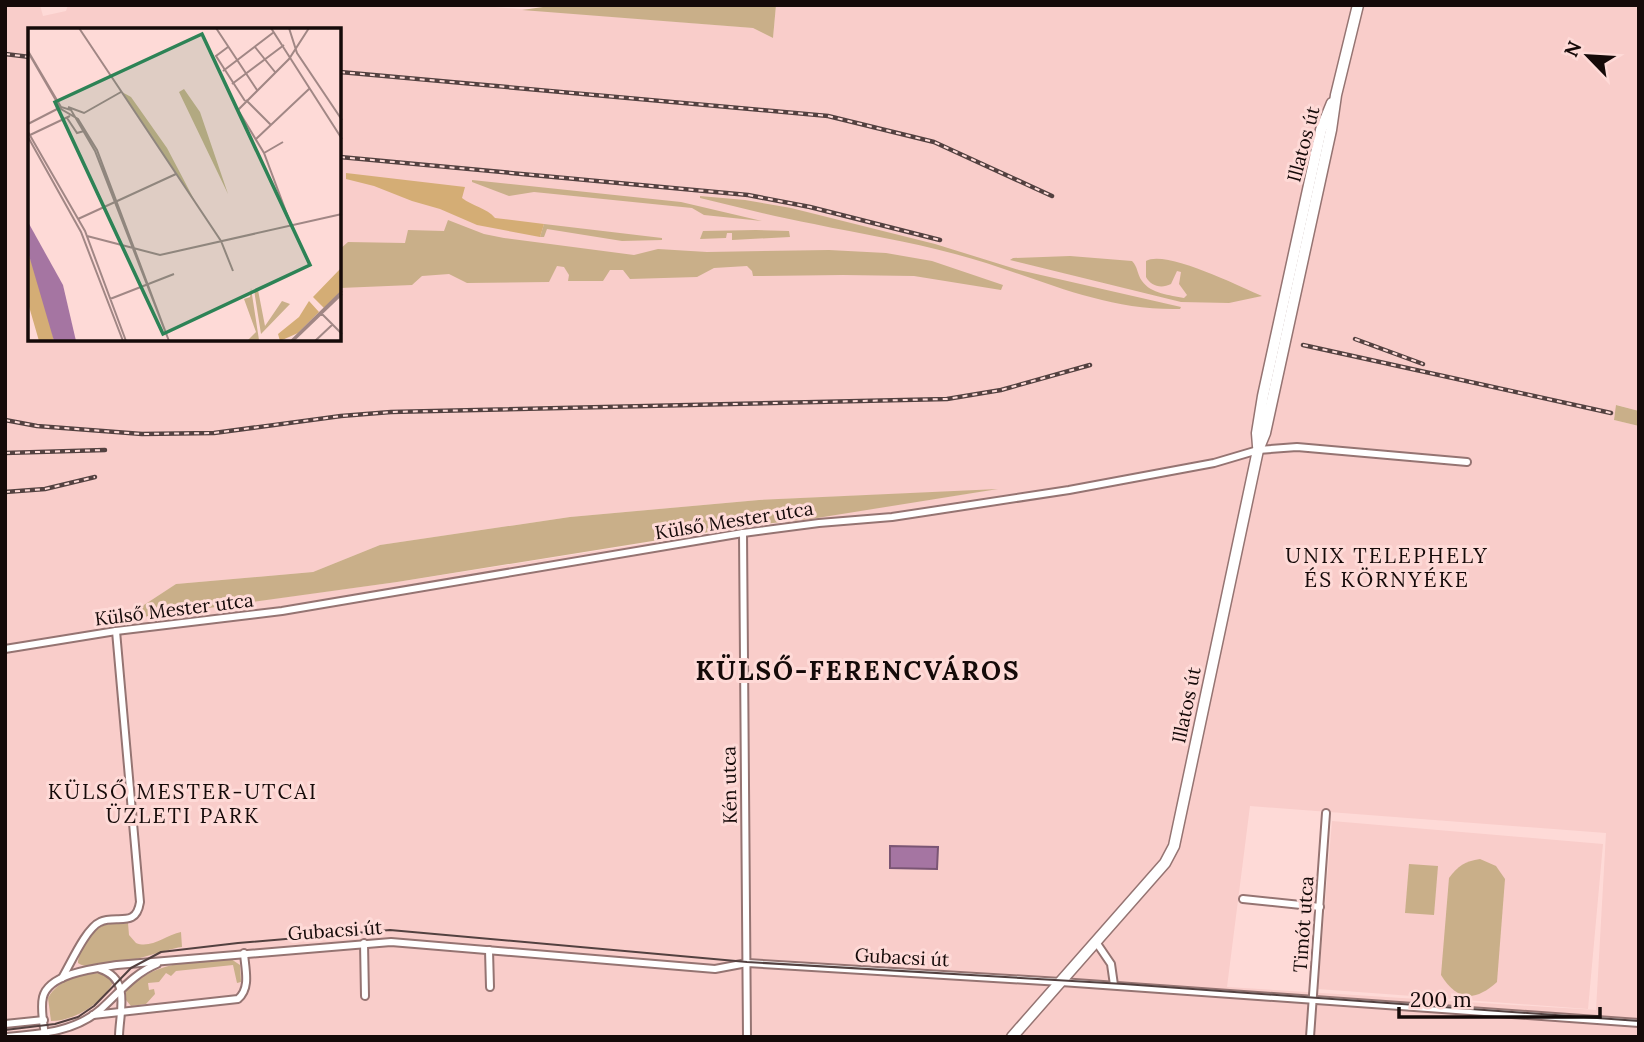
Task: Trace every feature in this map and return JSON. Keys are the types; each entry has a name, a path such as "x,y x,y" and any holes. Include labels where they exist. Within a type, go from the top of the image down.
{"street":[{"name":"Illatos út","path":"1012,1037 1165,863 1174,846 1258,450 1265,433 1326,155 1336,94 1358,5"},
{"name":"Külső Mester utca","path":"5,649 116,631 282,611 743,533 892,517 1082,488 1214,463 1258,450 1297,447 1467,462"},
{"name":"Kén utca","path":"743,533 747,1037"},
{"path":"45,1035 45,993 62,978 95,925 105,920 130,918 137,913 140,902 116,631"},
{"name":"Timót utca","path":"1310,1037 1326,813"},
{"path":"1243,900 1320,907"},
{"name":"Gubacsi út","path":"62,978 98,968 244,953 401,942 715,969 747,963 1114,985 1639,1023"},
{"path":"1096,942 1111,964 1114,985"},
{"path":"364,943 365,996"},
{"path":"489,950 490,987"},
{"name":"Gubacsi út","path":"93,1015 233,1001 242,996 246,985 244,953"},
{"path":"73,958 76,965 84,971"},
{"name":"Gubacsi út","path":"7,1037 45,1035 75,1025 93,1015 141,972 165,961"},
{"path":"98,968 113,975 120,988 122,1012 119,1037"},
{"path":"5,1024 44,1020"}],"shaded area":[{"path":"5,5 40,5 43,16 66,11 68,5 470,5 753,28 773,38 776,5 1639,5 1639,411 1617,405 1614,420 1639,426 1639,1037 5,1037","holes":["990,490 397,582 123,619 176,584 313,572 380,545 570,517 759,500","1250,806 1606,833 1596,1010 1227,987"]},
{"path":"557,5 776,5 773,38 753,28 522,10"},
{"path":"346,173 465,187 462,198 495,218 544,224 540,237 477,225 440,209 346,179"},
{"path":"472,180 681,202 762,221 704,215 692,208 534,192 509,196"},
{"path":"700,196 791,208 935,244 1019,270 1181,307 1150,308 1093,298 937,249 771,215"},
{"path":"448,220 484,234 504,238 634,255 658,249 707,252 829,250 886,253 932,261 1003,285 1001,290 914,276 753,276 747,266 714,268 697,277 630,279 623,270 610,270 603,281 568,281 569,275 564,267 557,266 549,282 467,283 449,274 422,276 412,285 341,288 341,248 348,242 405,243 408,230 444,231"},
{"path":"544,224 662,240 622,241 547,229 544,237 540,237"},
{"path":"703,231 789,231 790,237 732,240 732,233 727,233 726,238 700,239"},
{"path":"1070,256 1132,261 1146,285 1167,295 1184,298 1187,295 1179,284 1181,272 1177,271 1171,284 1157,286 1146,277 1146,261 1156,259 1186,264 1262,296 1229,303 1181,302 1010,260"},
{"path":"1616,405 1639,411 1639,426 1614,420"},
{"path":"998,489 397,582 121,620 176,584 313,572 380,545 570,517 759,500"},
{"path":"1332,821 1603,844 1588,1009 1318,989"},
{"path":"890,846 938,847 937,869 890,868"},
{"path":"1480,859 1496,866 1505,879 1497,982 1481,993 1467,996 1453,990 1441,975 1449,878 1462,865"},
{"path":"1409,864 1438,866 1434,915 1405,913"},
{"path":"128,923 129,935 136,943 153,943 181,932 182,947 113,964 87,966 78,963 83,947 100,927"},
{"path":"231,959 240,965 241,982 237,983 233,965 176,971 171,976 166,973 159,982 148,983 149,990 154,989 155,994 146,1004 131,1006 126,1000 126,988 164,967 188,962"},
{"path":"101,973 114,981 96,1003 70,1018 51,1021 48,998 58,986 79,976"}],"tram line":[{"path":"5,1030 55,1024 78,1017 94,1006 131,968 161,952 390,930 747,962 1124,984 1639,1021"}],"railway":[{"path":"5,54 28,57"},
{"path":"341,72 828,116 934,142 1052,196"},
{"path":"341,157 748,195 810,207 940,240"},
{"path":"1355,339 1423,364"},
{"path":"1303,345 1611,413"},
{"path":"5,420 37,426 142,434 214,433 391,412 947,399 1001,390 1090,365"},
{"path":"5,453 105,450"},
{"path":"5,492 45,489 95,477"}],"district":[{"name":"UNIX TELEPHELY ÉS KÖRNYÉKE","path":"1387,568"},
{"name":"KÜLSŐ-FERENCVÁROS","path":"858,671"},
{"name":"KÜLSŐ MESTER-UTCAI ÜZLETI PARK","path":"183,804"}]}
